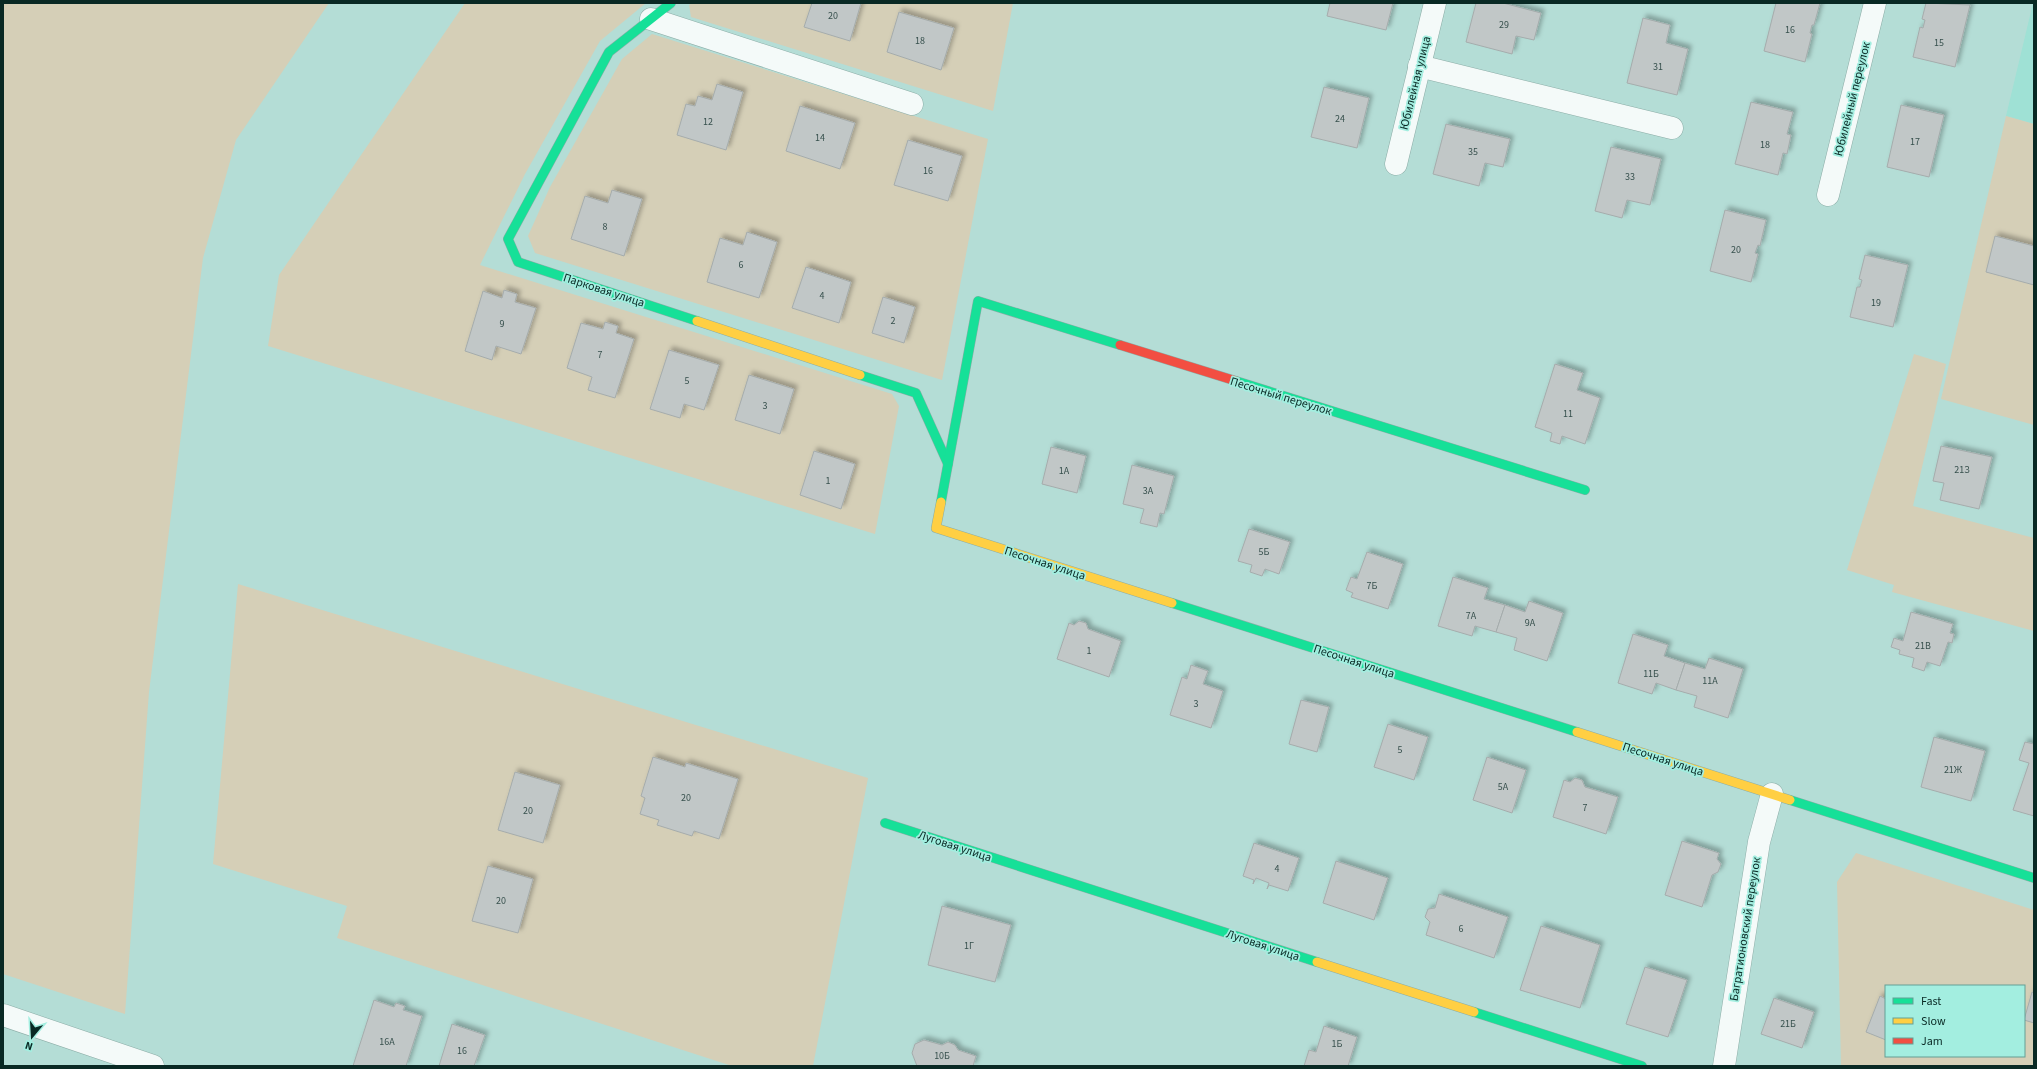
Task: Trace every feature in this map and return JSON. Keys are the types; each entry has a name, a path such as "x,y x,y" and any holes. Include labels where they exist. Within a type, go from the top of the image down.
{"street":[{"name":"Парковая улица","path":"671,3 609,52 508,239 518,262 916,393 948,464"},
{"name":"Юбилейная улица","path":"1396,164 1435,3"},
{"name":"Юбилейный переулок","path":"1828,195 1875,3"},
{"path":"651,19 912,104"},
{"path":"1419,66 1672,128"},
{"name":"Песочный переулок","path":"948,464 978,301 1585,490"},
{"name":"Песочная улица","path":"948,464 936,528 2034,878"},
{"name":"Багратионовский переулок","path":"1724,1066 1759,842 1772,794"},
{"name":"Луговая улица","path":"885,823 1642,1066"},
{"path":"3,1015 131,1063 153,1066"}],"shaded area":[{"path":"3,3 329,3 236,140 203,258 149,692 125,1014 3,974"},
{"path":"465,3 646,3 600,41 525,174 480,265 892,394 899,406 875,534 268,346 279,275"},
{"path":"692,3 1013,3 993,111 691,17 689,5"},
{"path":"2034,3 2034,124 2006,116"},
{"path":"652,34 988,139 942,380 535,253 528,236 550,187 622,59"},
{"path":"2006,116 2034,124 2034,425 1941,399"},
{"path":"1914,354 1946,364 1913,506 2034,538 2034,631 1892,592 1894,585 1847,570"},
{"path":"238,584 868,778 813,1066 732,1066 337,938 347,906 213,864"},
{"path":"1856,853 2034,910 2034,1066 1841,1066 1837,882"}],"building":[{"path":"812,3 861,3 850,41 804,27"},
{"path":"1330,3 1393,3 1386,30 1327,16"},
{"path":"1476,3 1503,3 1541,13 1534,40 1516,36 1512,54 1466,42"},
{"path":"1776,3 1820,3 1814,25 1812,25 1810,33 1812,34 1805,62 1764,51"},
{"path":"1926,3 1970,5 1955,67 1913,57 1920,27 1923,28 1925,20 1922,19"},
{"path":"899,12 954,28 941,70 887,52"},
{"path":"1643,18 1670,25 1666,43 1688,49 1677,95 1627,83"},
{"path":"717,84 743,92 726,150 677,135 686,104 695,106 698,96 712,100"},
{"path":"1324,87 1369,98 1357,148 1311,137"},
{"path":"1751,102 1793,112 1787,134 1791,135 1787,154 1783,153 1778,175 1735,164"},
{"path":"1901,105 1944,115 1929,177 1887,167"},
{"path":"800,106 855,123 840,169 786,151"},
{"path":"1446,124 1510,139 1503,167 1485,163 1479,186 1433,174"},
{"path":"908,140 962,156 948,201 894,185"},
{"path":"1611,147 1661,159 1650,205 1627,200 1622,218 1595,211"},
{"path":"612,190 642,199 624,256 571,239 585,196 608,203"},
{"path":"1725,210 1766,220 1760,246 1758,245 1755,253 1758,254 1751,282 1710,271"},
{"path":"747,232 777,242 759,298 707,282 720,238 743,245"},
{"path":"1995,236 2034,246 2034,285 1986,272"},
{"path":"1865,255 1908,265 1893,327 1850,317 1857,287 1860,287 1862,280 1859,279"},
{"path":"806,267 851,282 839,323 792,308"},
{"path":"504,290 517,294 515,302 536,308 521,354 496,346 492,360 465,351 483,291 502,298"},
{"path":"883,297 915,307 904,343 872,333"},
{"path":"605,322 618,326 616,333 634,339 615,398 588,390 592,377 567,368 581,323 603,329"},
{"path":"669,350 719,365 704,410 684,404 680,418 650,409"},
{"path":"1555,364 1583,373 1577,390 1600,398 1585,444 1562,436 1560,444 1550,441 1552,433 1535,427"},
{"path":"749,375 794,389 780,434 735,420"},
{"path":"1941,446 1992,457 1979,509 1940,500 1944,483 1933,481"},
{"path":"1051,447 1086,456 1077,493 1042,484"},
{"path":"814,451 855,464 841,509 800,495"},
{"path":"1132,465 1174,476 1164,514 1160,513 1157,527 1140,523 1144,509 1123,504"},
{"path":"1249,529 1290,542 1279,574 1265,569 1262,576 1250,572 1252,565 1238,561"},
{"path":"1367,552 1403,564 1388,609 1351,597 1353,593 1346,590 1351,577 1357,579"},
{"path":"1453,577 1488,588 1484,599 1505,605 1496,632 1475,626 1472,636 1438,626"},
{"path":"1529,601 1563,613 1547,661 1514,650 1517,638 1496,632 1505,605 1525,612"},
{"path":"1911,612 1953,624 1950,633 1954,634 1952,643 1948,642 1940,666 1927,662 1924,671 1912,667 1914,658 1899,654 1900,650 1891,647 1894,638 1903,641"},
{"path":"1079,621 1086,623 1088,629 1121,641 1109,677 1057,659 1069,623 1074,625"},
{"path":"1633,634 1668,645 1664,656 1685,663 1676,690 1656,683 1652,694 1618,683"},
{"path":"1709,658 1743,669 1728,718 1694,707 1697,696 1676,690 1685,663 1705,669"},
{"path":"1191,665 1208,671 1203,684 1223,691 1211,728 1170,715 1182,677 1187,679"},
{"path":"1301,700 1329,707 1317,752 1289,744"},
{"path":"1388,724 1428,737 1414,780 1374,767"},
{"path":"1934,737 1985,751 1971,801 1921,787"},
{"path":"2025,742 2034,744 2034,816 2013,810 2029,763 2019,760"},
{"path":"653,757 685,767 686,763 738,779 719,839 694,831 692,836 657,825 659,820 640,814 645,798 641,796"},
{"path":"1487,757 1526,770 1512,813 1473,800"},
{"path":"515,772 560,785 543,843 498,830"},
{"path":"1575,778 1582,780 1585,787 1618,797 1606,834 1553,817 1564,780 1570,782"},
{"path":"1682,841 1719,853 1717,859 1721,864 1718,872 1712,875 1702,907 1665,895"},
{"path":"1254,843 1299,858 1288,891 1269,885 1267,889 1269,883 1256,878 1253,884 1254,880 1243,876"},
{"path":"1336,861 1388,878 1374,920 1323,903"},
{"path":"488,866 533,879 518,933 472,921"},
{"path":"1439,894 1508,917 1494,958 1426,935 1430,922 1425,917 1428,909 1435,908"},
{"path":"942,906 1011,925 995,982 928,965"},
{"path":"1541,926 1600,945 1580,1008 1520,990"},
{"path":"1645,967 1687,980 1668,1037 1626,1024"},
{"path":"2032,992 2034,993 2034,1023 2025,1020"},
{"path":"1880,996 1885,998 1885,1040 1866,1032"},
{"path":"1774,998 1814,1012 1802,1048 1761,1034"},
{"path":"374,1000 394,1007 396,1003 405,1006 403,1010 422,1016 406,1066 353,1066"},
{"path":"452,1024 485,1035 474,1066 439,1066"},
{"path":"1324,1026 1357,1037 1348,1066 1304,1066 1309,1050 1316,1052"},
{"path":"924,1040 942,1045 948,1042 955,1045 958,1050 976,1056 973,1066 917,1066 912,1053 915,1044"}],"traffic: fast":[{"path":"671,3 609,52 508,239 518,262 697,321"},
{"path":"941,502 978,301 1120,345"},
{"path":"860,375 916,393 948,464"},
{"path":"1236,381 1585,490"},
{"path":"1172,603 1577,732"},
{"path":"1790,800 2034,878"},
{"path":"885,823 1317,962"},
{"path":"1474,1012 1642,1066"}],"traffic: slow":[{"path":"697,321 860,375"},
{"path":"941,502 936,528 1172,603"},
{"path":"1577,732 1790,800"},
{"path":"1317,962 1474,1012"}],"traffic: jam":[{"path":"1120,345 1236,381"}]}
